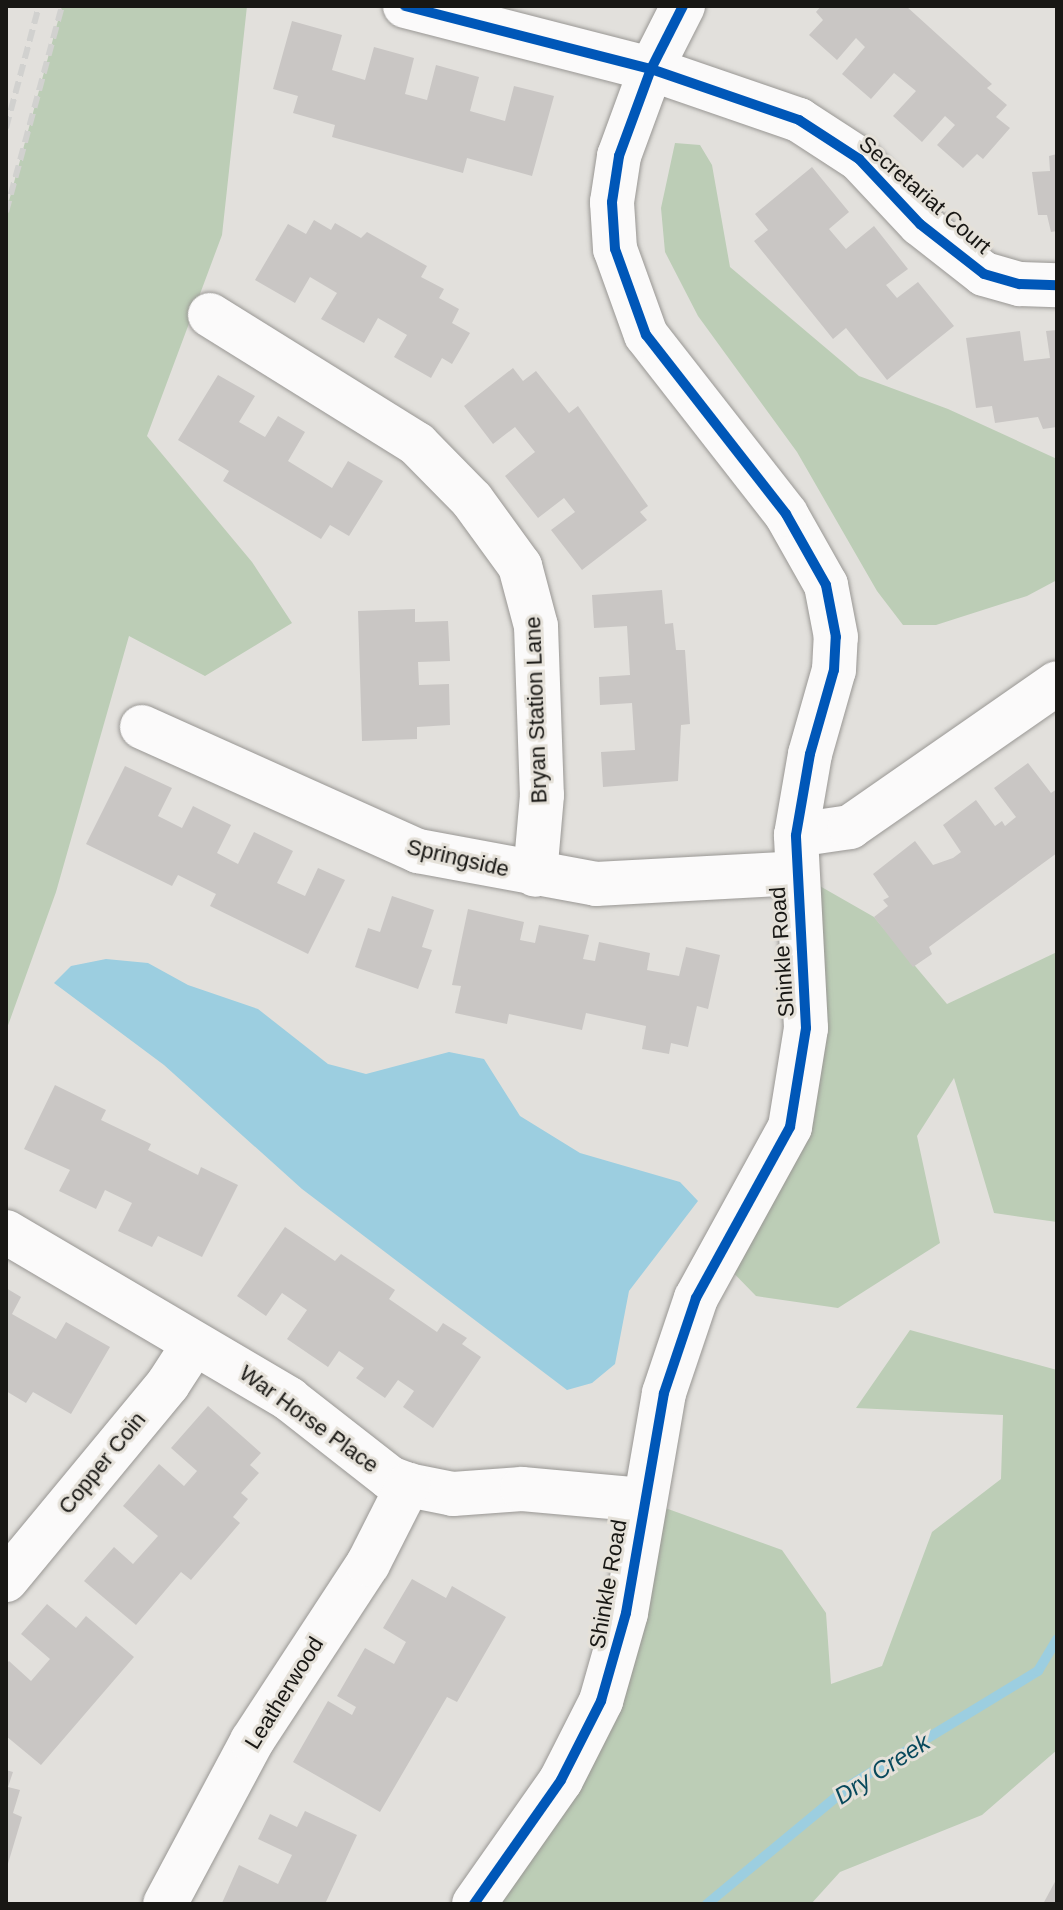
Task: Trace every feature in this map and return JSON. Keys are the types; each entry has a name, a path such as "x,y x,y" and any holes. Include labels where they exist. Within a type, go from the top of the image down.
{"street":[{"name":"Secretariat Court","path":"405,6 651,69 799,120 859,159 920,224 984,274 1020,284 1057,285"},
{"name":"Shinkle Road","path":"474,1904 561,1780 601,1701 626,1613 643,1500 664,1393 696,1298 773,1163 798,1101 806,1028 797,854 810,754 834,670 836,637 826,585 786,514 646,335 615,249 612,202 619,156 651,69 683,6"},
{"name":"Bryan Station Lane","path":"210,315 417,444 472,500 520,566 536,626 542,795 535,875"},
{"name":"Springside","path":"142,727 389,840 535,875 596,884 797,854 850,827 1057,683"},
{"name":"War Horse Place","path":"6,1232 289,1399 390,1478 453,1494 522,1489 643,1500"},
{"name":"Copper Coin","path":"6,1580 168,1384 194,1344"},
{"name":"Leatherwood","path":"165,1904 252,1741 368,1564 408,1485"}],"green space":[{"path":"62,6 247,6 222,235 147,436 252,562 292,623 205,676 129,636 56,892 6,1031 6,212"},
{"path":"675,143 700,145 712,165 730,267 859,376 948,409 1057,459 1057,580 1027,596 936,625 903,625 877,591 797,452 698,316 665,252 661,208"},
{"path":"797,873 874,917 947,1004 1057,952 1057,1222 994,1213 954,1078 917,1136 940,1243 838,1308 756,1296 717,1256 773,1163"},
{"path":"910,1330 1057,1370 1057,1750 982,1815 840,1872 811,1904 474,1904 561,1780 643,1500 782,1550 826,1613 831,1684 882,1666 932,1532 1001,1479 1003,1415 856,1408"}],"water":[{"path":"106,959 148,963 188,985 258,1009 328,1064 366,1074 449,1052 484,1059 520,1116 580,1153 680,1182 698,1201 629,1291 615,1364 592,1383 567,1390 302,1189 164,1065 54,983 71,966"}],"building":[{"path":"821,6 906,6 992,84 987,88 1007,105 996,117 1010,128 983,159 977,154 963,168 937,145 955,125 945,116 922,142 893,116 916,91 894,73 871,99 842,74 865,47 856,38 837,60 809,35 823,20 816,12"},
{"path":"292,21 342,35 332,70 365,80 374,47 414,58 405,94 427,100 436,65 479,77 470,111 505,121 514,86 554,96 532,176 467,158 463,173 332,137 335,125 293,113 298,96 273,89"},
{"path":"1057,154 1057,231 1051,232 1047,215 1038,215 1032,172 1050,171 1049,156"},
{"path":"812,167 849,212 829,229 846,249 874,226 908,269 886,285 897,298 918,282 954,326 887,380 846,328 833,339 754,241 768,230 755,214"},
{"path":"314,220 331,230 335,223 361,238 367,232 427,266 421,277 444,289 439,298 459,309 452,323 470,333 452,364 442,358 431,378 394,357 407,335 378,318 364,343 321,319 337,293 310,277 295,303 255,280 288,224 306,234"},
{"path":"1057,330 1057,427 1043,429 1038,417 995,423 992,406 976,408 966,338 1020,331 1024,361 1050,358 1046,331"},
{"path":"513,368 523,381 536,371 569,413 578,406 648,506 640,512 647,520 582,570 551,530 575,512 564,498 538,518 505,476 535,452 515,427 493,444 464,406"},
{"path":"218,375 255,396 239,422 265,437 278,416 305,432 288,461 332,488 348,461 383,481 349,536 330,525 321,539 223,481 229,471 178,440"},
{"path":"662,590 665,624 673,623 676,650 685,650 690,724 681,725 678,781 603,787 601,752 635,750 632,703 600,705 599,677 630,675 627,626 594,628 592,595"},
{"path":"415,609 415,622 448,621 450,661 418,662 419,685 449,684 450,725 417,727 417,739 362,741 358,611"},
{"path":"1028,763 1051,793 1057,789 1057,853 929,947 932,954 913,967 874,917 888,906 883,900 889,897 873,874 915,841 933,865 953,858 961,852 943,825 976,800 995,826 1002,821 1005,826 1016,817 994,788"},
{"path":"125,766 172,788 158,816 182,828 193,806 231,825 217,853 238,864 254,832 293,851 277,883 305,896 318,868 345,880 308,954 210,906 216,894 178,875 172,886 86,844"},
{"path":"392,896 434,910 422,947 432,950 418,989 355,967 368,928 380,932"},
{"path":"468,909 524,922 520,940 535,943 539,925 589,935 583,959 595,961 599,942 650,953 647,970 679,976 686,947 720,955 708,1009 697,1006 688,1047 671,1043 669,1054 642,1049 646,1026 586,1013 582,1030 509,1014 507,1024 455,1013 461,986 452,985"},
{"path":"55,1085 106,1110 101,1120 151,1144 148,1150 198,1175 201,1167 238,1185 202,1257 158,1236 152,1247 118,1231 132,1203 105,1190 96,1209 59,1191 70,1170 24,1149"},
{"path":"285,1227 335,1261 341,1254 395,1290 389,1299 437,1332 443,1323 467,1338 462,1344 481,1357 433,1428 403,1407 414,1391 398,1380 385,1398 356,1378 364,1368 339,1351 328,1367 287,1339 307,1310 282,1293 266,1316 237,1296"},
{"path":"6,1288 21,1297 12,1314 56,1339 66,1322 110,1347 71,1414 33,1392 26,1403 6,1391"},
{"path":"208,1406 261,1453 250,1465 259,1473 241,1493 248,1499 233,1517 240,1523 191,1580 181,1572 136,1625 84,1581 114,1547 133,1564 158,1536 123,1506 159,1464 184,1486 197,1471 171,1448"},
{"path":"412,1579 446,1598 452,1586 506,1617 457,1702 447,1697 380,1812 293,1762 328,1701 352,1715 356,1707 337,1696 365,1648 394,1664 406,1642 383,1628"},
{"path":"47,1604 76,1628 86,1616 134,1657 41,1765 6,1736 6,1664 9,1661 31,1681 50,1659 21,1634"},
{"path":"6,1770 13,1772 8,1787 20,1790 13,1813 22,1817 7,1867"},
{"path":"305,1811 357,1835 325,1904 222,1903 239,1865 278,1884 292,1855 258,1839 270,1814 297,1827"},
{"path":"1057,1878 1057,1904 1043,1904"}],"waterway":[{"name":"Dry Creek","path":"707,1904 852,1784 1038,1671 1057,1639"}],"railway":[{"path":"6,128 39,6"},
{"path":"6,212 62,6"}],"cycle path":[{"path":"405,6 651,69 799,120 859,159 920,224 984,274 1020,284 1057,285"},
{"path":"474,1904 561,1780 601,1701 626,1613 664,1393 696,1298 790,1127 806,1028 796,835 810,754 834,670 836,637 826,585 786,514 646,335 615,249 612,202 619,156 651,69 683,6"}]}
